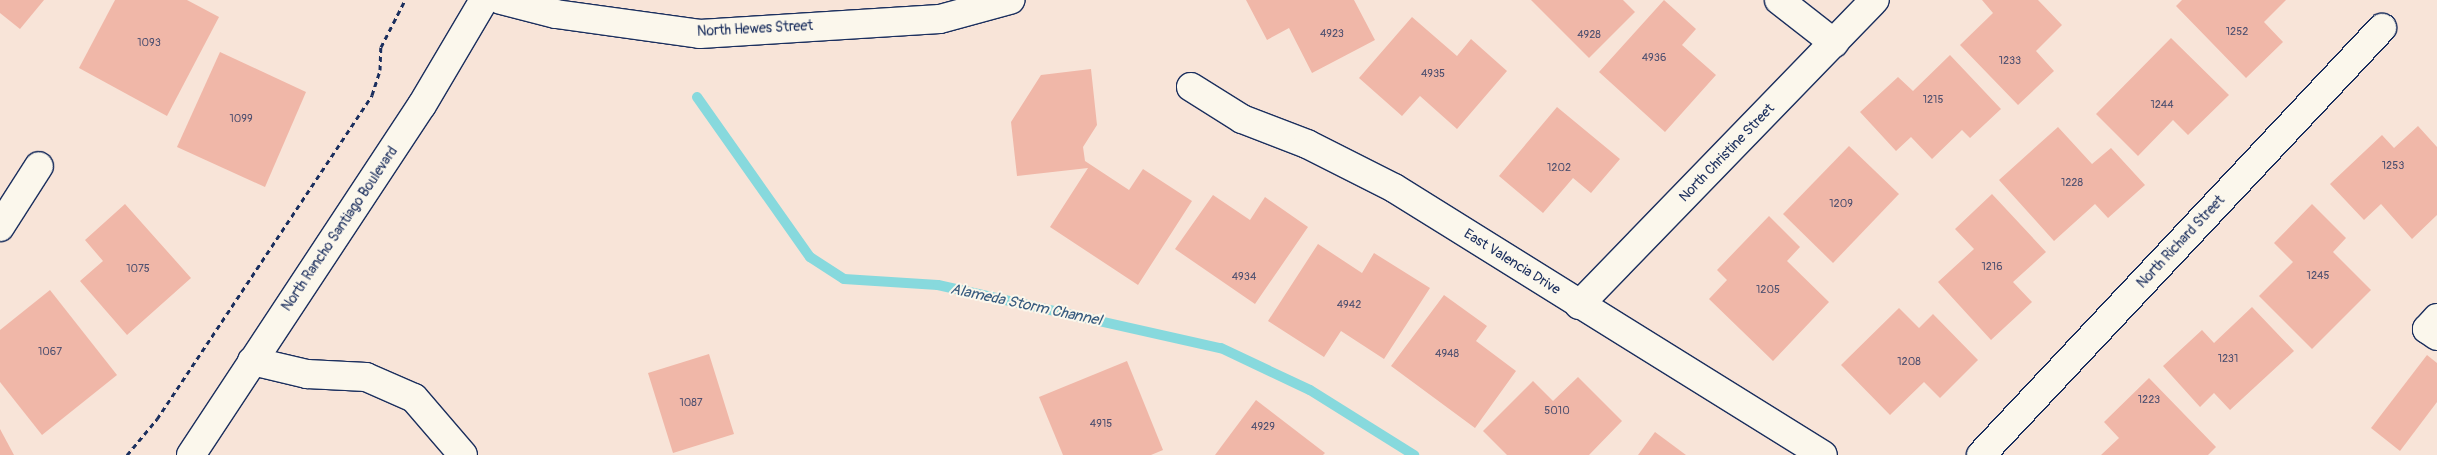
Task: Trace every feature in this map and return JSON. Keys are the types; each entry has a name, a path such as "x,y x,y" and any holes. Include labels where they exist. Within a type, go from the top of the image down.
{"street":[{"name":"North Rancho Santiago Boulevard","path":"191,455 422,105 484,0"},
{"name":"North Hewes Street","path":"501,0 556,14 700,34 940,19 1010,0"},
{"path":"1778,0 1834,44"},
{"name":"North Christine Street","path":"1579,305 1834,44 1874,0"},
{"name":"North Richard Street","path":"1981,455 2382,28"},
{"name":"East Valencia Drive","path":"1191,87 1242,119 1307,144 1394,188 1579,305 1823,455"},
{"path":"0,226 39,166"},
{"path":"2437,318 2427,329 2437,336"},
{"path":"252,361 307,374 366,376 414,398 463,455"}],"path":[{"path":"127,455 158,419 372,96 380,70 381,47 405,0"}],"building":[{"path":"0,0 44,0 20,29 0,13"},
{"path":"115,0 187,0 219,17 167,116 79,68"},
{"path":"1246,0 1354,0 1375,40 1312,73 1289,28 1267,40"},
{"path":"1531,0 1623,0 1635,12 1589,58"},
{"path":"1664,0 1696,29 1682,45 1716,75 1665,132 1599,72"},
{"path":"1982,0 2038,0 2062,25 2036,51 2054,71 2018,105 1960,45 1993,13"},
{"path":"2182,0 2286,0 2264,22 2283,42 2246,78 2176,6"},
{"path":"1412,17 1457,56 1471,39 1507,71 1457,129 1420,96 1402,116 1359,78"},
{"path":"2171,38 2229,95 2188,135 2173,120 2138,156 2096,114"},
{"path":"220,52 306,92 265,187 177,147"},
{"path":"1950,55 2001,109 1970,138 1962,130 1932,159 1911,137 1896,151 1860,112 1898,77 1913,91"},
{"path":"1091,69 1097,125 1083,147 1085,161 1129,190 1143,169 1192,201 1138,285 1050,227 1088,168 1017,176 1011,122 1041,75"},
{"path":"1557,107 1620,159 1591,193 1573,178 1543,213 1499,176"},
{"path":"2418,126 2437,147 2437,215 2412,239 2381,204 2364,220 2330,184 2382,135 2394,148"},
{"path":"2058,127 2092,164 2111,148 2145,185 2108,218 2095,204 2054,241 1999,180"},
{"path":"1849,146 1899,194 1833,263 1783,214"},
{"path":"1992,194 2046,252 2013,282 2032,302 1991,340 1938,282 1974,249 1955,229"},
{"path":"1213,195 1250,220 1265,197 1308,227 1255,304 1175,249"},
{"path":"125,204 191,278 127,335 80,281 103,261 85,240"},
{"path":"2312,204 2346,238 2333,252 2371,290 2312,349 2259,296 2293,262 2274,243"},
{"path":"1769,216 1800,247 1787,261 1829,302 1773,361 1709,299 1727,280 1717,270"},
{"path":"1318,244 1362,273 1374,253 1430,288 1384,359 1341,331 1324,357 1268,321"},
{"path":"50,290 117,375 42,435 0,382 0,330"},
{"path":"1444,295 1487,326 1476,341 1516,371 1475,428 1391,366"},
{"path":"2252,307 2294,351 2230,410 2214,393 2200,407 2163,366 2202,330 2214,343"},
{"path":"1899,308 1919,328 1933,314 1978,360 1940,398 1924,382 1890,415 1841,365"},
{"path":"709,354 734,434 673,453 648,373"},
{"path":"2427,355 2437,363 2437,402 2400,451 2371,428"},
{"path":"1127,361 1163,450 1151,455 1063,455 1039,397"},
{"path":"1578,377 1622,421 1589,455 1507,455 1483,431 1533,381 1553,401"},
{"path":"2149,378 2216,447 2208,455 2101,455 2119,438 2104,422"},
{"path":"1256,400 1325,453 1323,455 1215,455"},
{"path":"0,429 14,455 0,455"},
{"path":"1655,432 1686,455 1638,455"}],"waterway":[{"name":"Alameda Storm Channel","path":"697,97 810,257 844,279 938,285 1221,348 1310,390 1414,455"}]}
